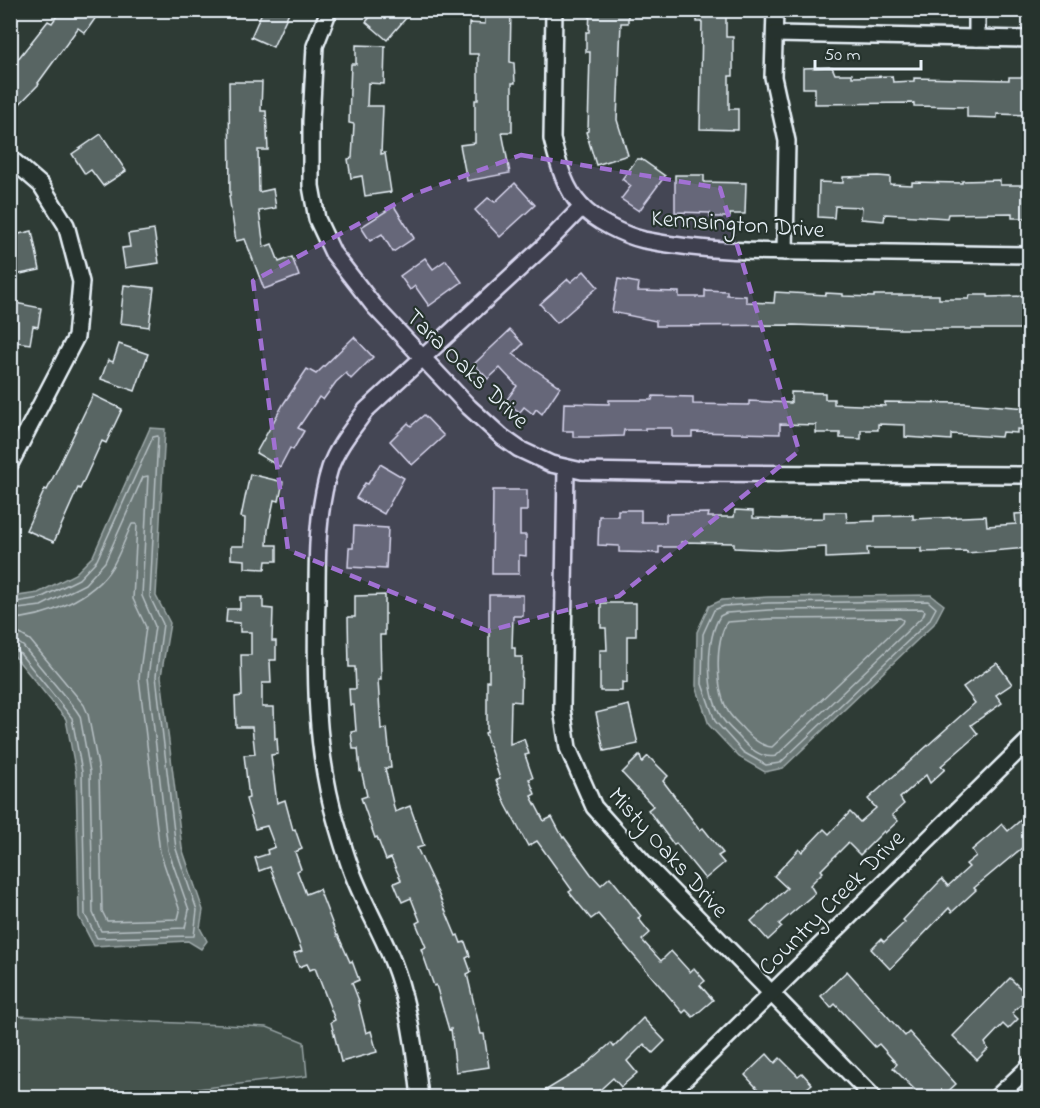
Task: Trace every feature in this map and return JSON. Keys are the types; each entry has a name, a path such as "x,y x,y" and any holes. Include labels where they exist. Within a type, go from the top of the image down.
{"street":[{"name":"Tara Oaks Drive","path":"329,10 315,46 311,121 311,186 317,219 333,253 374,306 461,400 502,437 519,449 551,464 566,468 625,473 1029,475"},
{"name":"Kennsington Drive","path":"554,10 552,140 564,178 582,207 614,228 642,239 692,247 785,252 1029,255"},
{"path":"775,10 773,76 786,141 785,252"},
{"path":"977,10 977,38"},
{"path":"775,34 1029,39"},
{"path":"10,158 41,185 66,225 81,282 76,338 10,464"},
{"path":"420,1098 414,1043 402,988 382,936 354,877 336,823 324,772 317,708 316,595 320,510 331,466 349,432 366,410 544,246 582,207"},
{"name":"Misty Oaks Drive","path":"566,468 562,710 568,748 594,807 644,863 874,1098"},
{"name":"Country Creek Drive","path":"665,1098 1029,739"},
{"path":"996,1098 1029,1066"}],"highlighted area":[{"path":"521,155 720,188 799,451 619,596 488,631 288,550 253,281 412,195"}],"shaded area":[{"path":"18,1016 267,1027 304,1042 307,1076 197,1089 196,1097 11,1097"}],"water":[{"path":"150,428 165,429 156,596 170,623 161,676 182,848 203,910 200,928 207,941 201,949 188,941 94,946 79,917 76,773 66,719 11,652 11,597 38,593 75,574 93,556"},
{"path":"931,595 944,605 934,624 783,768 765,772 739,757 709,725 696,686 697,632 709,606 722,600 768,597"}],"building":[{"path":"61,10 101,10 85,33 78,28 39,84 10,114 10,69 48,21 52,23"},
{"path":"263,10 290,10 273,47 251,37"},
{"path":"376,10 413,10 387,40 366,22"},
{"path":"485,10 511,10 510,62 514,63 515,83 512,83 512,132 502,132 510,173 467,181 460,145 475,143 475,100 478,100 478,54 469,54 469,23 485,24"},
{"path":"590,10 628,10 628,23 621,23 617,120 628,155 596,165 586,132 588,131 590,52 586,52 586,32 589,32"},
{"path":"697,10 726,10 726,37 733,37 733,76 729,76 729,109 738,109 738,130 700,129 702,22 697,22"},
{"path":"356,45 385,46 384,84 368,83 367,106 383,106 381,154 385,153 391,192 365,196 362,176 351,178 348,159 352,158 354,124 349,123 350,89 351,64 356,64"},
{"path":"832,67 835,74 852,74 852,77 892,76 893,82 914,81 914,78 1009,80 1009,77 1029,77 1029,115 997,114 997,118 967,117 967,107 914,106 914,103 815,104 815,88 803,88 803,68"},
{"path":"229,82 262,82 261,111 266,111 268,150 258,150 259,192 273,189 276,208 259,211 264,247 272,244 279,262 292,257 299,276 264,289 245,239 236,241 229,196"},
{"path":"101,134 126,171 103,186 91,170 85,174 72,154"},
{"path":"637,159 641,159 665,176 639,211 621,199 631,186 622,179"},
{"path":"675,175 704,175 704,182 746,183 745,214 710,217 710,213 675,212"},
{"path":"843,177 890,177 890,184 1000,180 1000,185 1029,185 1029,218 1012,218 1012,213 948,214 947,218 885,214 884,221 861,219 862,207 835,206 834,218 818,217 819,182 843,183"},
{"path":"515,183 535,205 500,237 475,210 488,198 495,202"},
{"path":"394,206 414,238 393,252 382,234 370,241 361,227"},
{"path":"154,230 159,263 125,268 122,248 130,247 128,234"},
{"path":"32,231 40,270 15,275 10,255 10,236"},
{"path":"425,258 433,269 446,260 462,282 429,306 415,286 410,290 400,276"},
{"path":"584,271 598,287 557,323 540,304 568,279 571,282"},
{"path":"618,279 639,283 638,291 679,292 679,297 705,297 705,290 727,291 727,295 746,296 746,302 774,303 775,292 874,297 874,295 939,295 939,299 969,299 970,295 1029,296 1029,329 901,329 794,325 656,326 656,321 612,312"},
{"path":"124,285 154,288 149,327 120,323"},
{"path":"10,302 41,308 38,327 33,326 30,344 10,341"},
{"path":"510,330 523,344 513,354 560,387 542,414 536,409 533,414 524,407 520,412 505,402 517,386 500,368 488,379 474,364"},
{"path":"354,337 373,357 351,379 346,373 323,400 319,397 298,428 304,431 293,450 290,448 280,467 256,453 284,403 307,369 316,374"},
{"path":"119,344 148,354 135,391 101,379 108,360 113,362"},
{"path":"791,392 825,393 825,399 834,399 834,404 885,406 885,402 964,403 1029,408 1029,430 1017,429 1017,433 1002,432 1001,437 951,434 951,440 905,437 905,425 878,424 878,430 861,430 861,439 840,438 840,433 816,433 816,425 780,424 780,434 692,432 692,437 672,437 672,428 624,430 623,436 588,437 573,437 573,431 563,431 564,403 609,404 609,400 652,400 653,396 693,397 693,404 749,405 749,401 791,403"},
{"path":"93,395 122,409 106,443 102,441 54,542 26,530"},
{"path":"424,415 444,436 412,465 390,441 408,423 411,426"},
{"path":"380,464 404,478 384,514 356,498"},
{"path":"250,474 283,482 279,501 274,500 268,530 267,545 277,545 277,561 266,561 265,569 245,568 245,560 231,559 231,546 244,546 245,518 241,517"},
{"path":"493,490 527,490 527,511 520,511 520,535 526,535 526,556 519,555 519,574 492,574"},
{"path":"618,510 641,510 641,522 666,522 666,514 709,513 708,517 734,517 735,510 753,511 753,518 783,519 824,518 824,512 846,512 847,522 875,521 875,516 913,515 913,519 986,516 987,526 1016,524 1015,514 1029,513 1029,548 967,553 967,551 921,552 921,548 867,548 868,556 826,558 826,547 776,550 734,548 734,543 681,542 681,547 659,547 659,553 619,552 619,546 598,545 599,516 618,516"},
{"path":"354,526 388,528 386,569 348,567 349,548 353,548"},
{"path":"385,595 385,635 380,635 381,680 378,680 381,729 387,728 391,768 385,768 395,812 410,806 424,846 417,848 456,936 458,935 461,943 465,942 470,956 466,958 471,972 467,974 481,1034 484,1034 489,1067 456,1072 451,1029 449,1030 436,985 434,986 421,949 426,947 416,923 420,921 411,898 402,902 394,883 401,880 391,858 386,860 377,837 375,838 361,798 367,796 360,771 358,749 353,749 351,732 356,731 354,705 350,705 349,689 356,689 355,667 349,667 348,617 355,617 355,596"},
{"path":"489,595 523,595 523,616 513,616 512,648 515,648 515,657 522,657 521,702 511,701 510,744 524,739 529,754 525,755 533,778 529,779 535,794 531,796 544,821 552,817 563,838 601,885 610,877 623,893 641,916 638,918 650,933 642,940 661,961 671,951 690,972 694,968 705,981 700,985 713,1000 693,1017 686,1010 683,1013 598,914 591,919 569,892 572,890 537,841 528,846 506,805 496,780 500,779 485,733 487,732 487,681 489,681"},
{"path":"240,597 263,597 263,608 273,609 272,641 276,641 276,660 270,660 271,683 262,683 262,707 274,707 278,754 271,755 277,803 285,800 293,830 295,829 302,849 295,852 301,869 297,871 306,894 319,889 337,936 350,962 352,961 359,980 352,983 359,1001 366,1033 371,1031 377,1052 341,1062 331,1022 335,1020 315,968 310,970 307,964 299,967 294,954 302,951 270,867 259,871 255,858 268,854 267,850 275,847 267,826 255,829 246,799 249,798 244,755 255,754 252,727 236,727 235,697 242,696 241,655 251,655 251,632 240,632 240,623 226,622 227,609 240,609"},
{"path":"601,603 636,603 636,636 627,636 627,683 622,682 622,691 600,691 600,650 607,650 606,628 601,628"},
{"path":"997,663 1012,684 996,695 1002,703 971,725 978,734 941,766 945,769 930,783 926,775 900,798 904,804 892,815 898,821 885,833 884,831 860,855 848,843 821,870 823,872 810,885 815,893 779,924 782,927 768,940 751,921 787,888 774,876 799,849 802,852 824,829 829,834 850,812 860,822 876,808 868,799 975,703 963,687"},
{"path":"629,705 638,744 604,751 596,713"},
{"path":"640,755 642,762 648,756 668,776 663,781 700,830 703,828 723,853 718,856 724,863 705,879 676,843 674,845 648,810 653,806 622,773"},
{"path":"1029,813 1029,842 974,888 976,890 952,912 949,908 890,969 871,949 881,939 884,942 905,922 903,920 942,879 948,886 969,867 966,864 976,856 972,850 1002,824 1008,831"},
{"path":"847,971 905,1036 909,1032 956,1084 941,1098 923,1098 893,1068 897,1064 879,1044 875,1047 835,1004 831,1008 821,996"},
{"path":"1010,978 1029,997 1012,1013 1018,1019 1008,1029 1003,1024 985,1043 988,1049 977,1060 953,1036"},
{"path":"643,1018 665,1041 653,1053 644,1044 627,1061 637,1073 621,1087 613,1078 591,1098 533,1098 581,1069 611,1043 614,1047"},
{"path":"767,1054 775,1063 780,1058 798,1076 802,1073 812,1084 806,1089 813,1098 766,1098 745,1075"}]}
